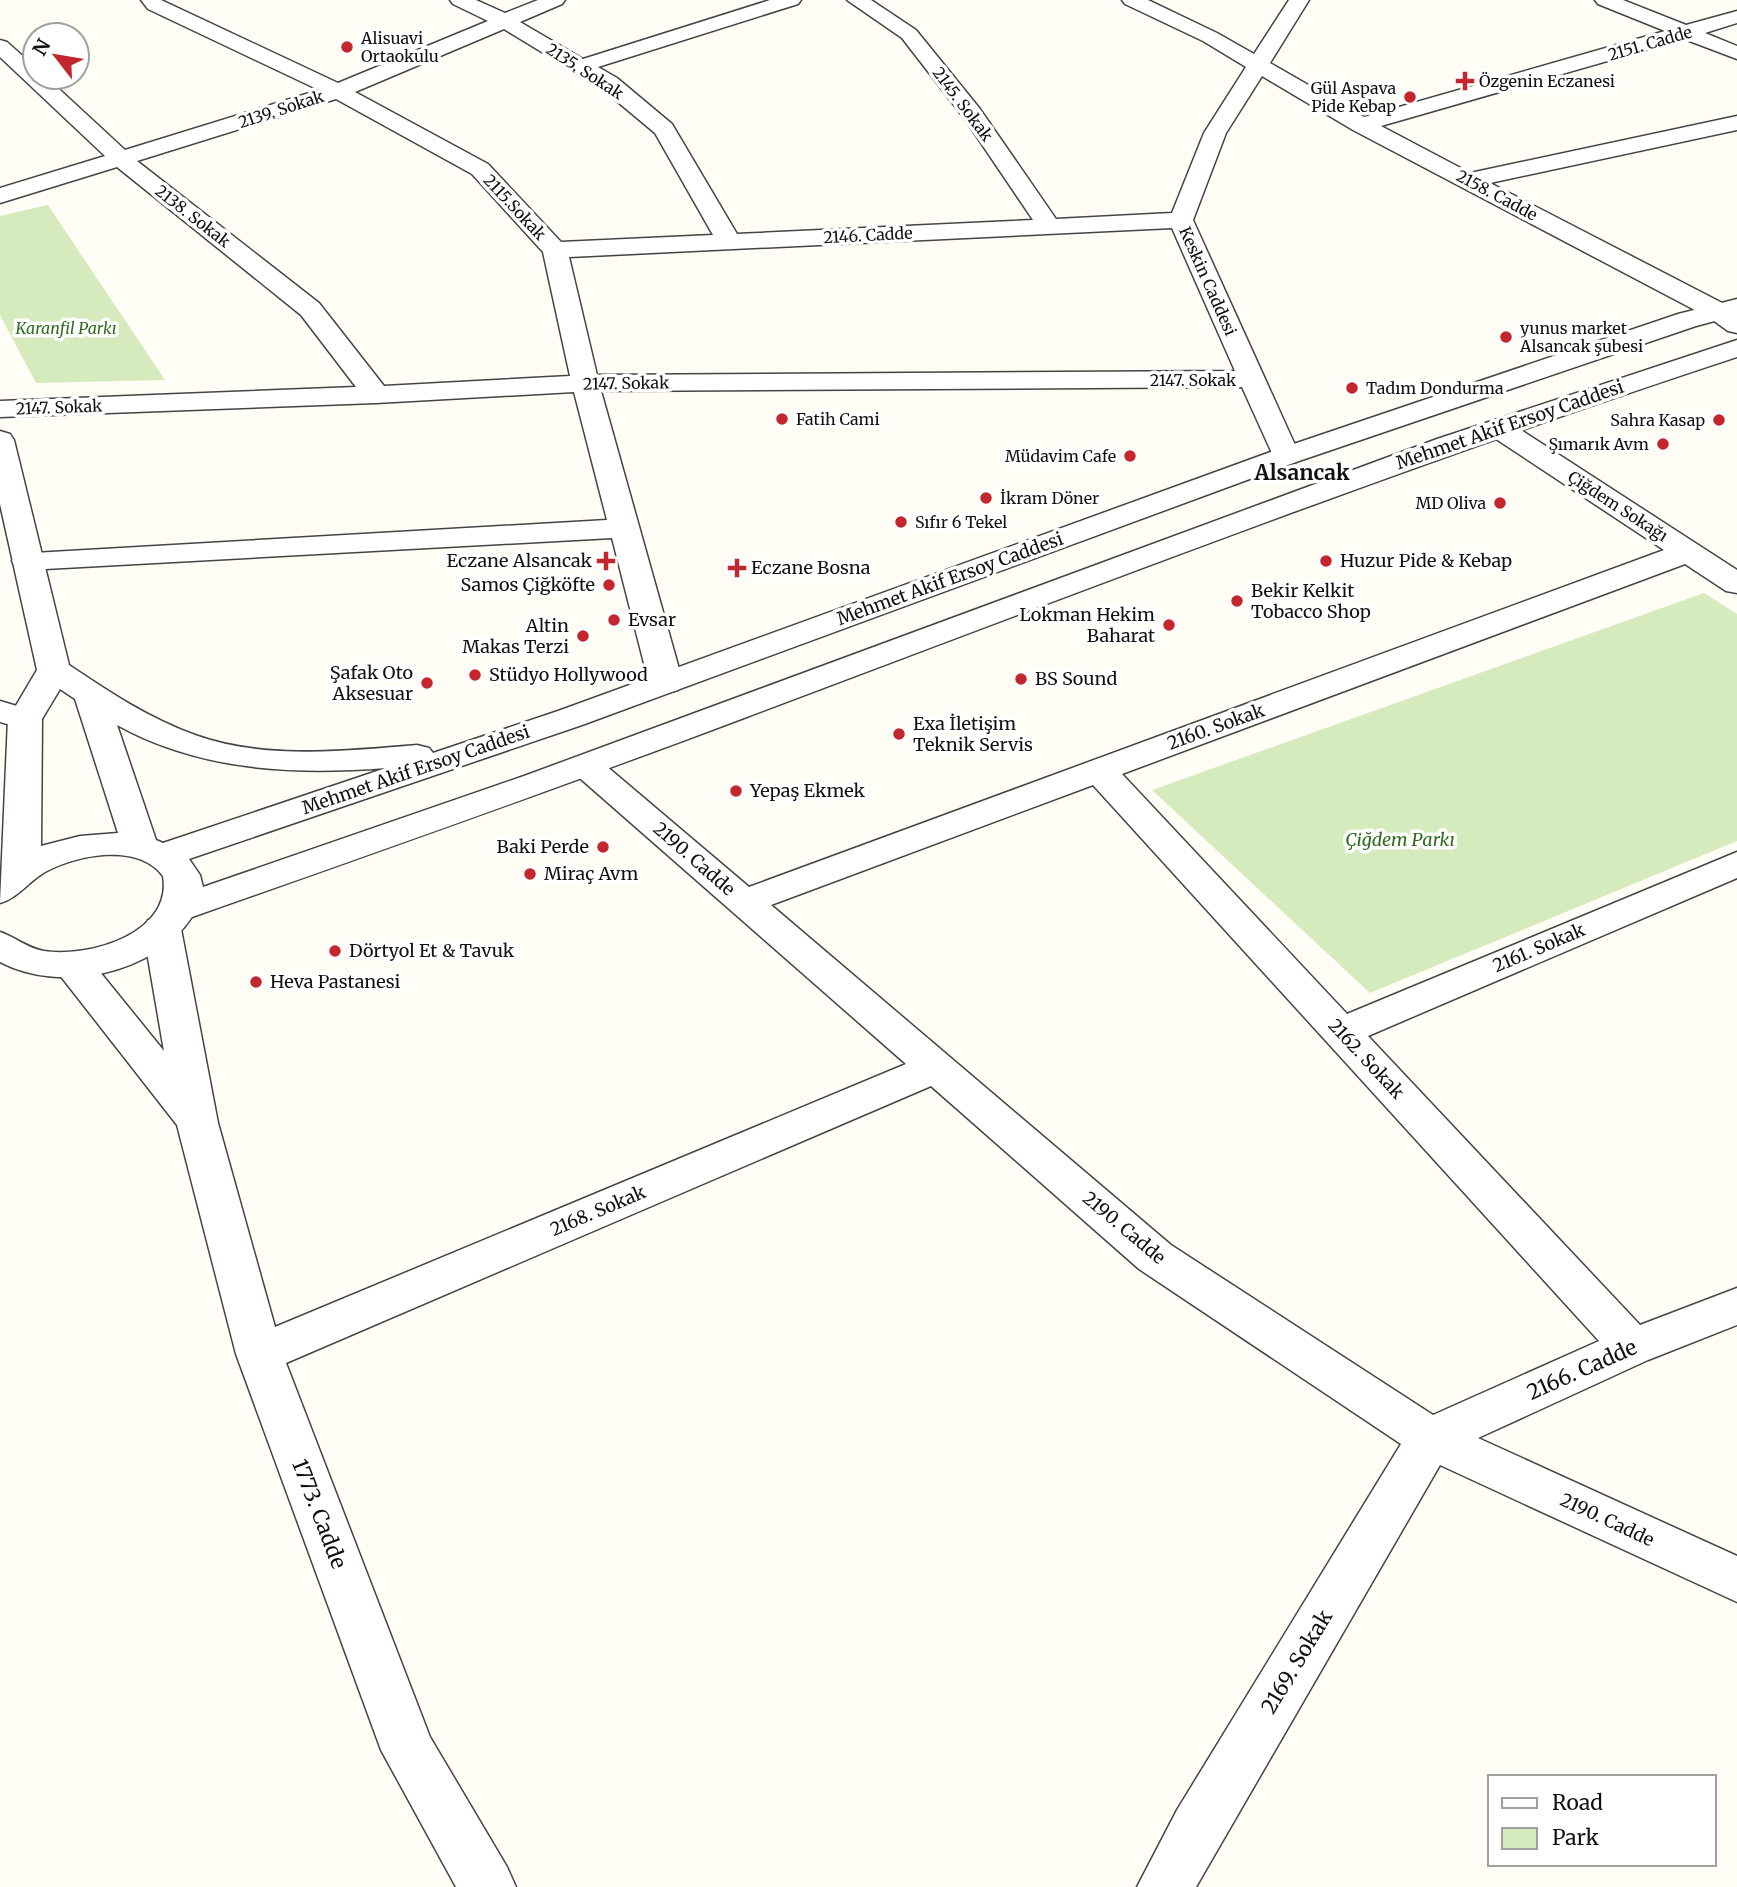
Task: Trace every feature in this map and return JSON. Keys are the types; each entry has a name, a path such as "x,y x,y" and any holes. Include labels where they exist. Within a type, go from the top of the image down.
{"street":[{"name":"2115.Sokak","path":"151,0 155,5 338,91 480,169 555,250 585,383 666,683"},
{"name":"2135. Sokak","path":"460,0 503,20 609,83 664,129 729,242"},
{"name":"2139. Sokak","path":"0,196 338,91 555,0"},
{"path":"581,66 791,0"},
{"name":"2145. Sokak","path":"858,0 909,34 972,114 1049,226"},
{"name":"2158. Cadde","path":"1132,0 1210,37 1361,125 1731,314"},
{"name":"Keskin Caddesi","path":"1286,456 1181,220 1215,133 1299,0"},
{"path":"1605,0 1737,53"},
{"name":"2151. Cadde","path":"1361,125 1737,17"},
{"name":"2138. Sokak","path":"0,46 122,160 310,309 376,395"},
{"path":"1470,180 1737,123"},
{"name":"2146. Cadde","path":"555,250 1181,220"},
{"name":"Mehmet Akif Ersoy Caddesi","path":"152,851 475,750 666,683 1286,456 1687,320 1731,314"},
{"name":"Mehmet Akif Ersoy Caddesi","path":"55,963 105,958 137,946 171,919 586,766 1185,539 1737,348"},
{"name":"2147. Sokak","path":"0,409 376,395 585,383 1252,379"},
{"name":"Çiğdem Sokağı","path":"1500,429 1737,584"},
{"path":"0,440 54,670 90,694 139,724 199,748 282,762 374,759 475,750"},
{"path":"27,561 624,528"},
{"name":"2160. Sokak","path":"744,902 1688,552"},
{"path":"11,880 12,715 54,670"},
{"path":"90,694 152,851"},
{"name":"2190. Cadde","path":"586,766 1155,1257 1430,1438 1737,1580"},
{"name":"2162. Sokak","path":"1098,771 1632,1347"},
{"path":"11,880 48,856 78,846 110,843 152,851"},
{"name":"1773. Cadde","path":"152,851 179,870 185,888 171,919 197,1123 259,1354 408,1751 487,1887"},
{"name":"2161. Sokak","path":"1341,1032 1737,864"},
{"path":"0,944 16,956 55,963 197,1123"},
{"path":"0,977 55,963"},
{"name":"2168. Sokak","path":"259,1354 936,1068"},
{"name":"2166. Cadde","path":"1430,1438 1632,1347 1737,1306"},
{"name":"2169. Sokak","path":"1166,1887 1197,1829 1430,1438"}],"green space":[{"name":"Karanfil Parkı","path":"48,205 165,380 36,383 0,315 0,216"},
{"name":"Çiğdem Parkı","path":"1704,593 1737,614 1737,841 1370,993 1152,790"}],"place":[{"name":"Alisuavi Ortaokulu","path":"347,47"},
{"name":"Özgenin Eczanesi","path":"1465,81"},
{"name":"Gül Aspava Pide Kebap","path":"1410,97"},
{"name":"yunus market Alsancak şubesi","path":"1506,337"},
{"name":"Tadım Dondurma","path":"1352,388"},
{"name":"Fatih Cami","path":"782,419"},
{"name":"Sahra Kasap","path":"1719,420"},
{"name":"Şımarık Avm","path":"1663,444"},
{"name":"Müdavim Cafe","path":"1130,456"},
{"name":"İkram Döner","path":"986,498"},
{"name":"MD Oliva","path":"1500,503"},
{"name":"Sıfır 6 Tekel","path":"901,522"},
{"name":"Eczane Alsancak","path":"606,561"},
{"name":"Huzur Pide & Kebap","path":"1326,561"},
{"name":"Eczane Bosna","path":"737,568"},
{"name":"Samos Çiğköfte","path":"609,585"},
{"name":"Bekir Kelkit Tobacco Shop","path":"1237,601"},
{"name":"Evsar","path":"614,620"},
{"name":"Lokman Hekim Baharat","path":"1169,625"},
{"name":"Altin Makas Terzi","path":"583,636"},
{"name":"Stüdyo Hollywood","path":"475,675"},
{"name":"BS Sound","path":"1021,679"},
{"name":"Şafak Oto Aksesuar","path":"427,683"},
{"name":"Exa İletişim Teknik Servis","path":"899,734"},
{"name":"Yepaş Ekmek","path":"736,791"},
{"name":"Baki Perde","path":"603,847"},
{"name":"Miraç Avm","path":"530,874"},
{"name":"Dörtyol Et & Tavuk","path":"335,951"},
{"name":"Heva Pastanesi","path":"256,982"}],"district":[{"name":"Alsancak","path":"1302,473"}]}
